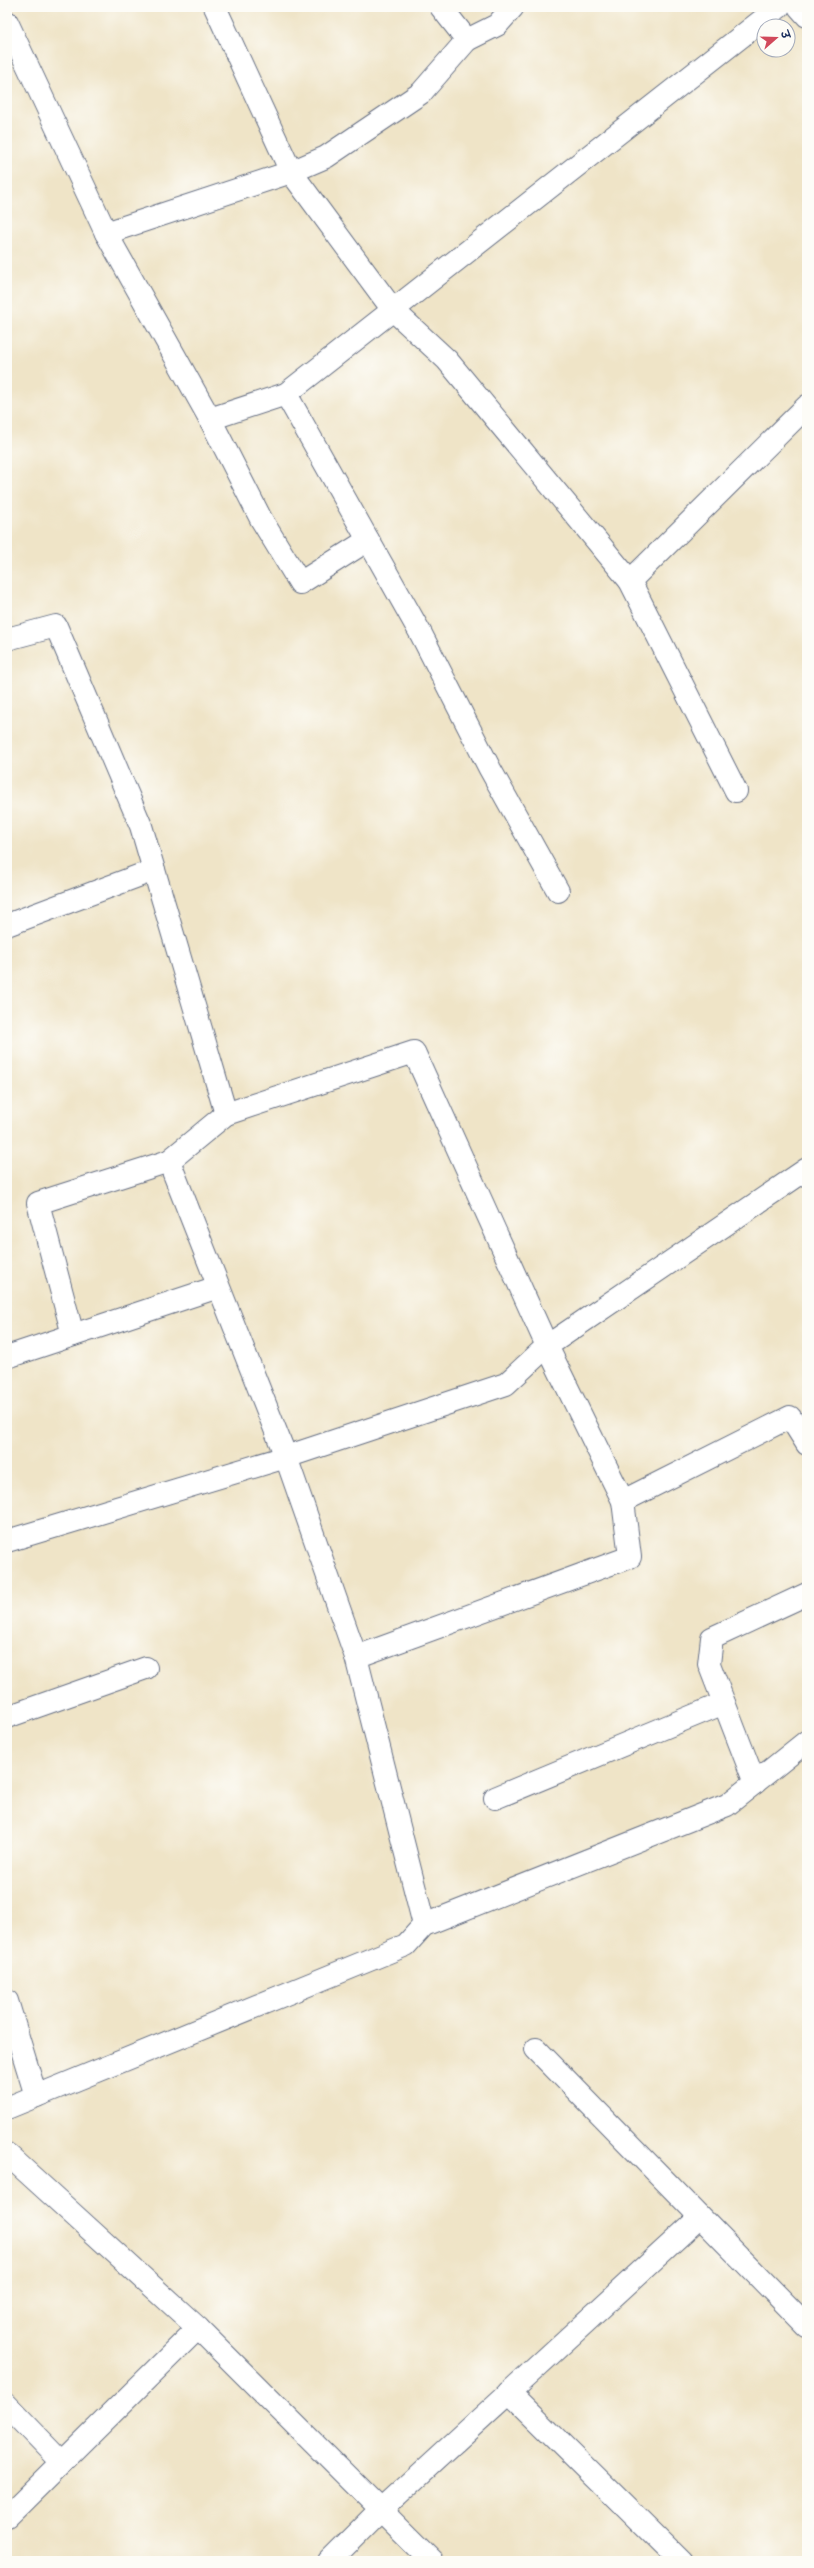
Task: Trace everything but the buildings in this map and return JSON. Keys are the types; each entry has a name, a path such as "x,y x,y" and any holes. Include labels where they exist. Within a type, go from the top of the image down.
{"street":[{"path":"214,7 291,172 393,310 447,360 630,581 736,791"},
{"path":"441,7 467,40"},
{"path":"106,233 291,172 326,157 421,93 467,40 497,26 513,7"},
{"path":"210,419 286,394 778,7"},
{"path":"799,7 807,16"},
{"path":"7,22 106,233 210,419 261,519 300,583 368,540"},
{"path":"286,394 421,634 490,769 558,892"},
{"path":"630,581 807,406"},
{"path":"7,639 56,626 142,826 226,1114"},
{"path":"7,925 154,870"},
{"path":"73,1335 38,1203 169,1161 226,1114 414,1052 547,1346 623,1501 630,1557 356,1657"},
{"path":"169,1161 286,1457 356,1657 424,1925"},
{"path":"7,1542 286,1457 506,1384 547,1346 807,1169"},
{"path":"7,1357 218,1287"},
{"path":"623,1501 790,1417 807,1444"},
{"path":"755,1783 709,1664 712,1638 807,1594"},
{"path":"7,1717 146,1668"},
{"path":"495,1798 724,1703"},
{"path":"7,2108 406,1946 424,1925 727,1805 807,1741"},
{"path":"7,2001 36,2096"},
{"path":"536,2049 807,2326"},
{"path":"7,2154 198,2328 432,2561"},
{"path":"330,2561 380,2510 700,2217"},
{"path":"7,2517 198,2328"},
{"path":"509,2392 680,2561"},
{"path":"7,2405 62,2462"}]}
